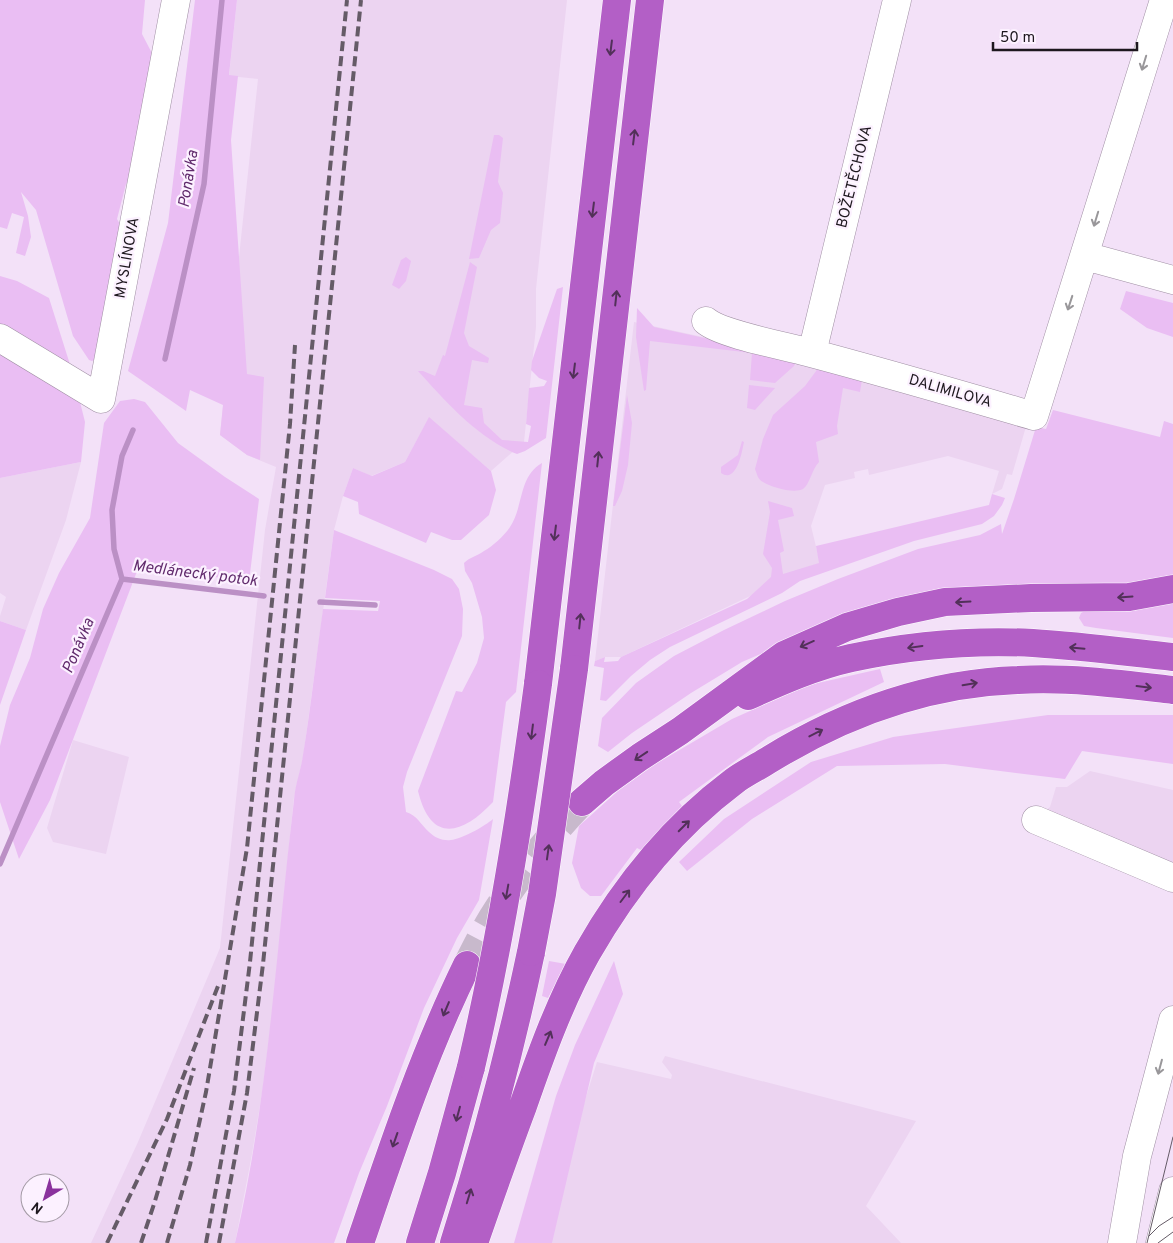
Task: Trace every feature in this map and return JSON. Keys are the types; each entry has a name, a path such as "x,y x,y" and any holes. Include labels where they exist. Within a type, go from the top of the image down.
{"highway":[{"path":"420,1243 442,1173 471,1067 497,950 524,788 538,684 617,0"},
{"path":"454,1243 496,1104 510,1050 542,894 574,669 650,0"},
{"path":"582,802 625,767 784,655 846,627 898,612 944,602 1031,598 1129,597 1173,589"},
{"path":"680,730 723,707 787,678 850,658 917,646 971,643 1032,643 1173,658"},
{"path":"474,1243 540,1056 587,953 618,905 650,861 685,824 733,781 785,749 844,720 900,699 938,690 978,683 1018,680 1116,683 1173,690"},
{"path":"485,1243 495,1183 524,1060 530,955"},
{"path":"360,1243 411,1094 467,965"}],"street":[{"name":"MYSLÍNOVA","path":"0,338 101,399 176,0"},
{"name":"BOŽETĚCHOVA","path":"812,353 897,0"},
{"name":"DALIMILOVA","path":"706,321 712,326 1034,416 1164,0"},
{"path":"1085,256 1173,280"},
{"path":"1036,820 1173,878"},
{"path":"1128,1241 1137,1156 1173,1020"},
{"path":"1160,1243 1173,1191"}],"shaded area":[{"path":"0,0 145,0 142,34 156,61 136,171 126,184 117,219 126,235 99,357 92,361 89,360 73,336 36,210 21,192 28,216 31,237 25,256 16,253 24,217 12,213 7,229 0,227"},
{"path":"195,0 237,0 229,75 238,76 231,140 247,374 264,377 260,460 247,455 220,435 223,405 190,390 186,411 128,371 168,223"},
{"path":"237,0 567,0 536,289 536,327 524,442 491,471 429,418 405,462 371,476 353,468 334,530 303,758 294,797 263,1087 235,1243 91,1243 138,1142 220,948 265,530 276,467 247,455 220,435 258,79 229,76"},
{"path":"494,135 499,135 503,138 498,182 503,193 500,223 491,230 479,258 469,259"},
{"path":"406,257 411,261 406,281 399,289 392,285 401,260"},
{"path":"470,262 477,267 464,333 469,346 489,358 488,363 472,360 464,405 482,408 484,423 502,440 528,442 531,426 526,424 529,388 544,386 547,381 539,378 531,370 532,361 557,289 563,287 546,438 517,454 489,439 476,429 451,407 418,371 435,376 443,355 445,356"},
{"path":"0,276 17,281 49,298 73,374 0,328"},
{"path":"1126,291 1173,303 1173,337 1147,328 1120,309"},
{"path":"637,308 654,327 796,358 797,360 794,366 775,383 750,380 752,353 650,341 646,390 644,391 636,337"},
{"path":"634,322 822,363 1027,423 1012,475 1007,474 1002,489 992,494 999,471 948,456 869,475 868,469 854,472 855,478 825,485 811,526 820,563 621,657 605,657 595,661"},
{"path":"0,349 79,398 85,422 81,462 0,478"},
{"path":"822,363 862,380 860,392 843,388 837,426 838,434 816,442 819,462 803,489 794,491 767,484 760,480 755,469 763,439 773,415 805,386"},
{"path":"749,385 775,388 755,410 747,408"},
{"path":"627,395 632,423 628,465 622,491 615,506 613,506"},
{"path":"134,399 145,402 178,443 259,499 249,582 139,566 50,800 19,859 0,802 0,746 10,705 30,658 43,609 59,573 90,518 104,423 120,401"},
{"path":"1053,410 1160,437 1164,421 1173,424 1173,577 1159,581 848,616 742,662 691,693 632,733 608,752 598,746 602,718 636,683 674,656 785,601 918,549 980,535 1001,524 1002,534 1036,427 1046,429"},
{"path":"429,417 491,471 496,490 489,515 461,540 452,540 431,532 426,543 359,514 358,502 343,496 353,468 372,476 405,462"},
{"path":"742,441 744,442 742,452 735,470 731,474 721,473 721,467 738,455"},
{"path":"81,462 66,520 26,630 0,621 6,597 0,593 0,478"},
{"path":"542,463 516,692 506,702 493,802 470,822 449,829 439,826 431,820 418,791 456,691 462,692 477,663 484,638 482,617 472,583 465,571 464,563 491,546 508,530 518,510 529,476"},
{"path":"992,494 1005,498 994,516 982,524 914,541 800,581 782,593 670,647 650,660 631,676 606,701 600,700 604,668 594,666 595,661 605,657 604,662 618,661 621,657 747,599 771,577 772,568 763,554 770,512 768,501 792,508 794,516 778,520 784,551 780,553 783,574 819,563 816,546 989,505"},
{"path":"334,530 434,570 452,579 459,589 463,609 462,636 407,772 403,787 406,812 416,818 434,836 445,840 467,835 493,819 479,900 457,938 424,1008 359,1173 334,1243 235,1243 247,1188 264,1078 295,794 306,737 323,609 378,611 380,601 325,598"},
{"path":"1173,600 1173,638 1084,626 1079,618 1081,613 1087,610"},
{"path":"0,621 26,630 0,705"},
{"path":"880,669 884,682 768,737 679,802 682,806 641,850 637,848 601,896 590,896 581,888 572,863 579,826 619,790 654,765 732,719 809,685"},
{"path":"1048,715 1173,715 1173,764 1082,751 1065,779 945,764 837,766 752,819 687,871 679,862 724,819 811,762 893,737"},
{"path":"73,740 129,757 106,854 53,842 47,828"},
{"path":"1090,771 1173,790 1173,871 1044,812 1050,807 1056,787 1067,787"},
{"path":"549,961 566,964 548,998 542,996"},
{"path":"614,961 623,994 594,1063 552,1243 514,1243 556,1096 575,1045"},
{"path":"665,1056 916,1121 866,1206 901,1243 540,1243 597,1062 671,1079 672,1075 662,1062"}],"waterway":[{"name":"Ponávka","path":"165,359 204,184 222,0"},
{"name":"Ponávka","path":"0,864 122,579 114,549 112,510 122,456 133,430"},
{"name":"Medlánecký potok","path":"122,579 264,596"},
{"name":"Medlánecký potok","path":"320,602 375,605"}],"tunnel":[{"path":"467,965 512,887 545,843 582,802"}],"tram line":[{"path":"1147,1243 1173,1137"},
{"path":"1149,1236 1159,1226 1173,1217"},
{"path":"1158,1243 1173,1232"}],"railway":[{"path":"206,1243 234,1091 250,962 347,0"},
{"path":"219,1243 247,1093 263,964 361,0"},
{"path":"167,1243 190,1165 206,1092 247,848 290,424 295,345"},
{"path":"107,1243 167,1119 218,986"},
{"path":"141,1243 194,1068"}]}
